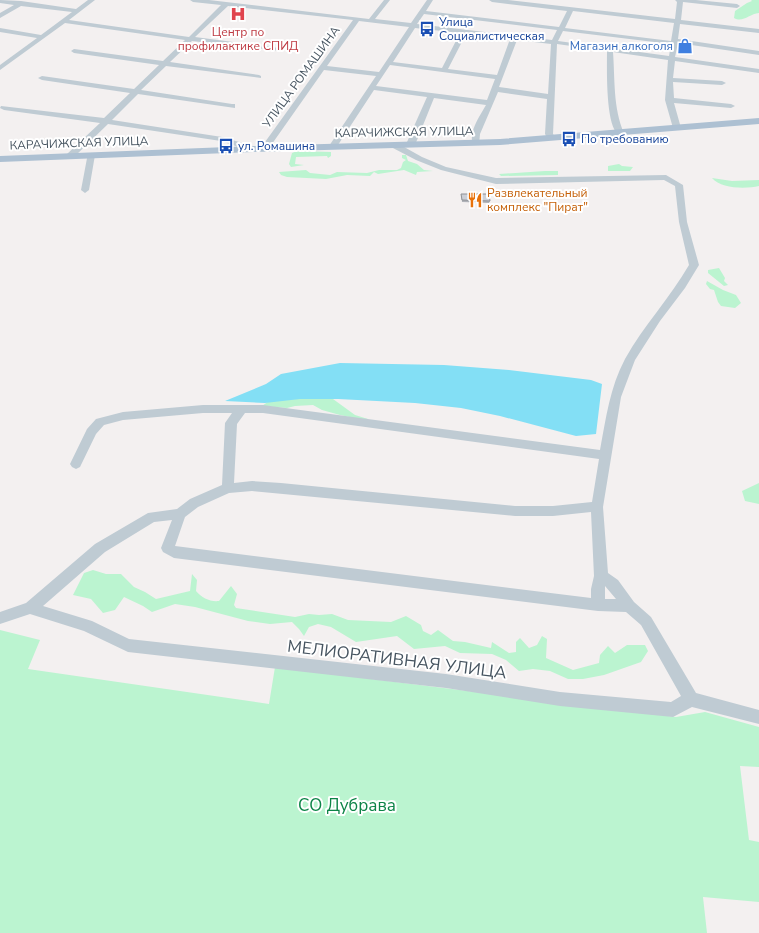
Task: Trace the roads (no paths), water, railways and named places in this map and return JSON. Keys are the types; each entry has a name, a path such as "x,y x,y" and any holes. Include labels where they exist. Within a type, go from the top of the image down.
{"main road":[{"name":"КАРАЧИЖСКАЯ УЛИЦА","path":"0,159 333,146 476,143 759,121"}],"street":[{"path":"1,66 92,0"},
{"path":"193,0 554,42 759,71"},
{"path":"370,21 388,0"},
{"path":"333,146 430,0"},
{"path":"492,0 759,31"},
{"path":"677,128 672,117 670,80 671,58 678,22 679,0 737,6"},
{"path":"0,1 78,11"},
{"path":"0,16 21,3"},
{"path":"70,156 192,39 226,4"},
{"path":"279,10 284,4"},
{"path":"552,138 549,134 554,42 571,9"},
{"path":"422,12 675,42 759,54"},
{"name":"УЛИЦА РОМАШИНА","path":"264,149 357,19"},
{"path":"64,21 98,27 279,50"},
{"path":"0,30 43,37"},
{"path":"444,70 464,32"},
{"path":"476,143 476,134 490,103 514,38"},
{"path":"610,50 613,112 615,122 620,133"},
{"path":"74,51 259,77"},
{"path":"388,63 499,77"},
{"path":"321,68 380,74"},
{"path":"42,78 232,106"},
{"path":"670,80 722,83"},
{"path":"372,88 490,103"},
{"path":"495,89 550,97"},
{"path":"413,157 411,142 431,96"},
{"path":"670,100 731,106"},
{"path":"4,108 106,121 222,139 252,149"},
{"path":"394,145 424,162 470,176 496,181 666,177 679,185 682,222 694,265 682,286 656,319 630,360 615,397 597,507 601,576 598,589 598,605"},
{"path":"85,190 91,155"},
{"path":"76,464 91,432 100,422 123,416 203,409 263,409 606,455"},
{"path":"228,488 231,424 241,410"},
{"path":"0,618 30,608 100,548 152,517 180,514 194,503 228,488 252,486 281,488 515,510 553,511 572,508 597,507"},
{"path":"180,514 168,548 174,552 598,605 629,606"},
{"path":"601,576 613,584 629,606 646,621 691,699 759,717"},
{"name":"МЕЛИОРАТИВНАЯ УЛИЦА","path":"30,608 87,626 128,645 438,680 560,699 674,710 691,699"}],"water":[{"path":"340,363 444,365 509,370 591,380 602,384 596,434 576,436 500,416 461,408 415,403 338,399 300,399 265,403 225,401 266,384 281,374"}],"place":[{"name":"Центр по профилактике СПИД","path":"238,14"},
{"name":"Улица Социалистическая","path":"427,29"},
{"name":"Магазин алкоголя","path":"685,46"},
{"name":"По требованию","path":"569,139"},
{"name":"ул. Ромашина","path":"226,146"},
{"name":"Развлекательный комплекс \"Пират\"","path":"475,200"}],"park label":[{"name":"СО Дубрава","path":"347,805"}]}
